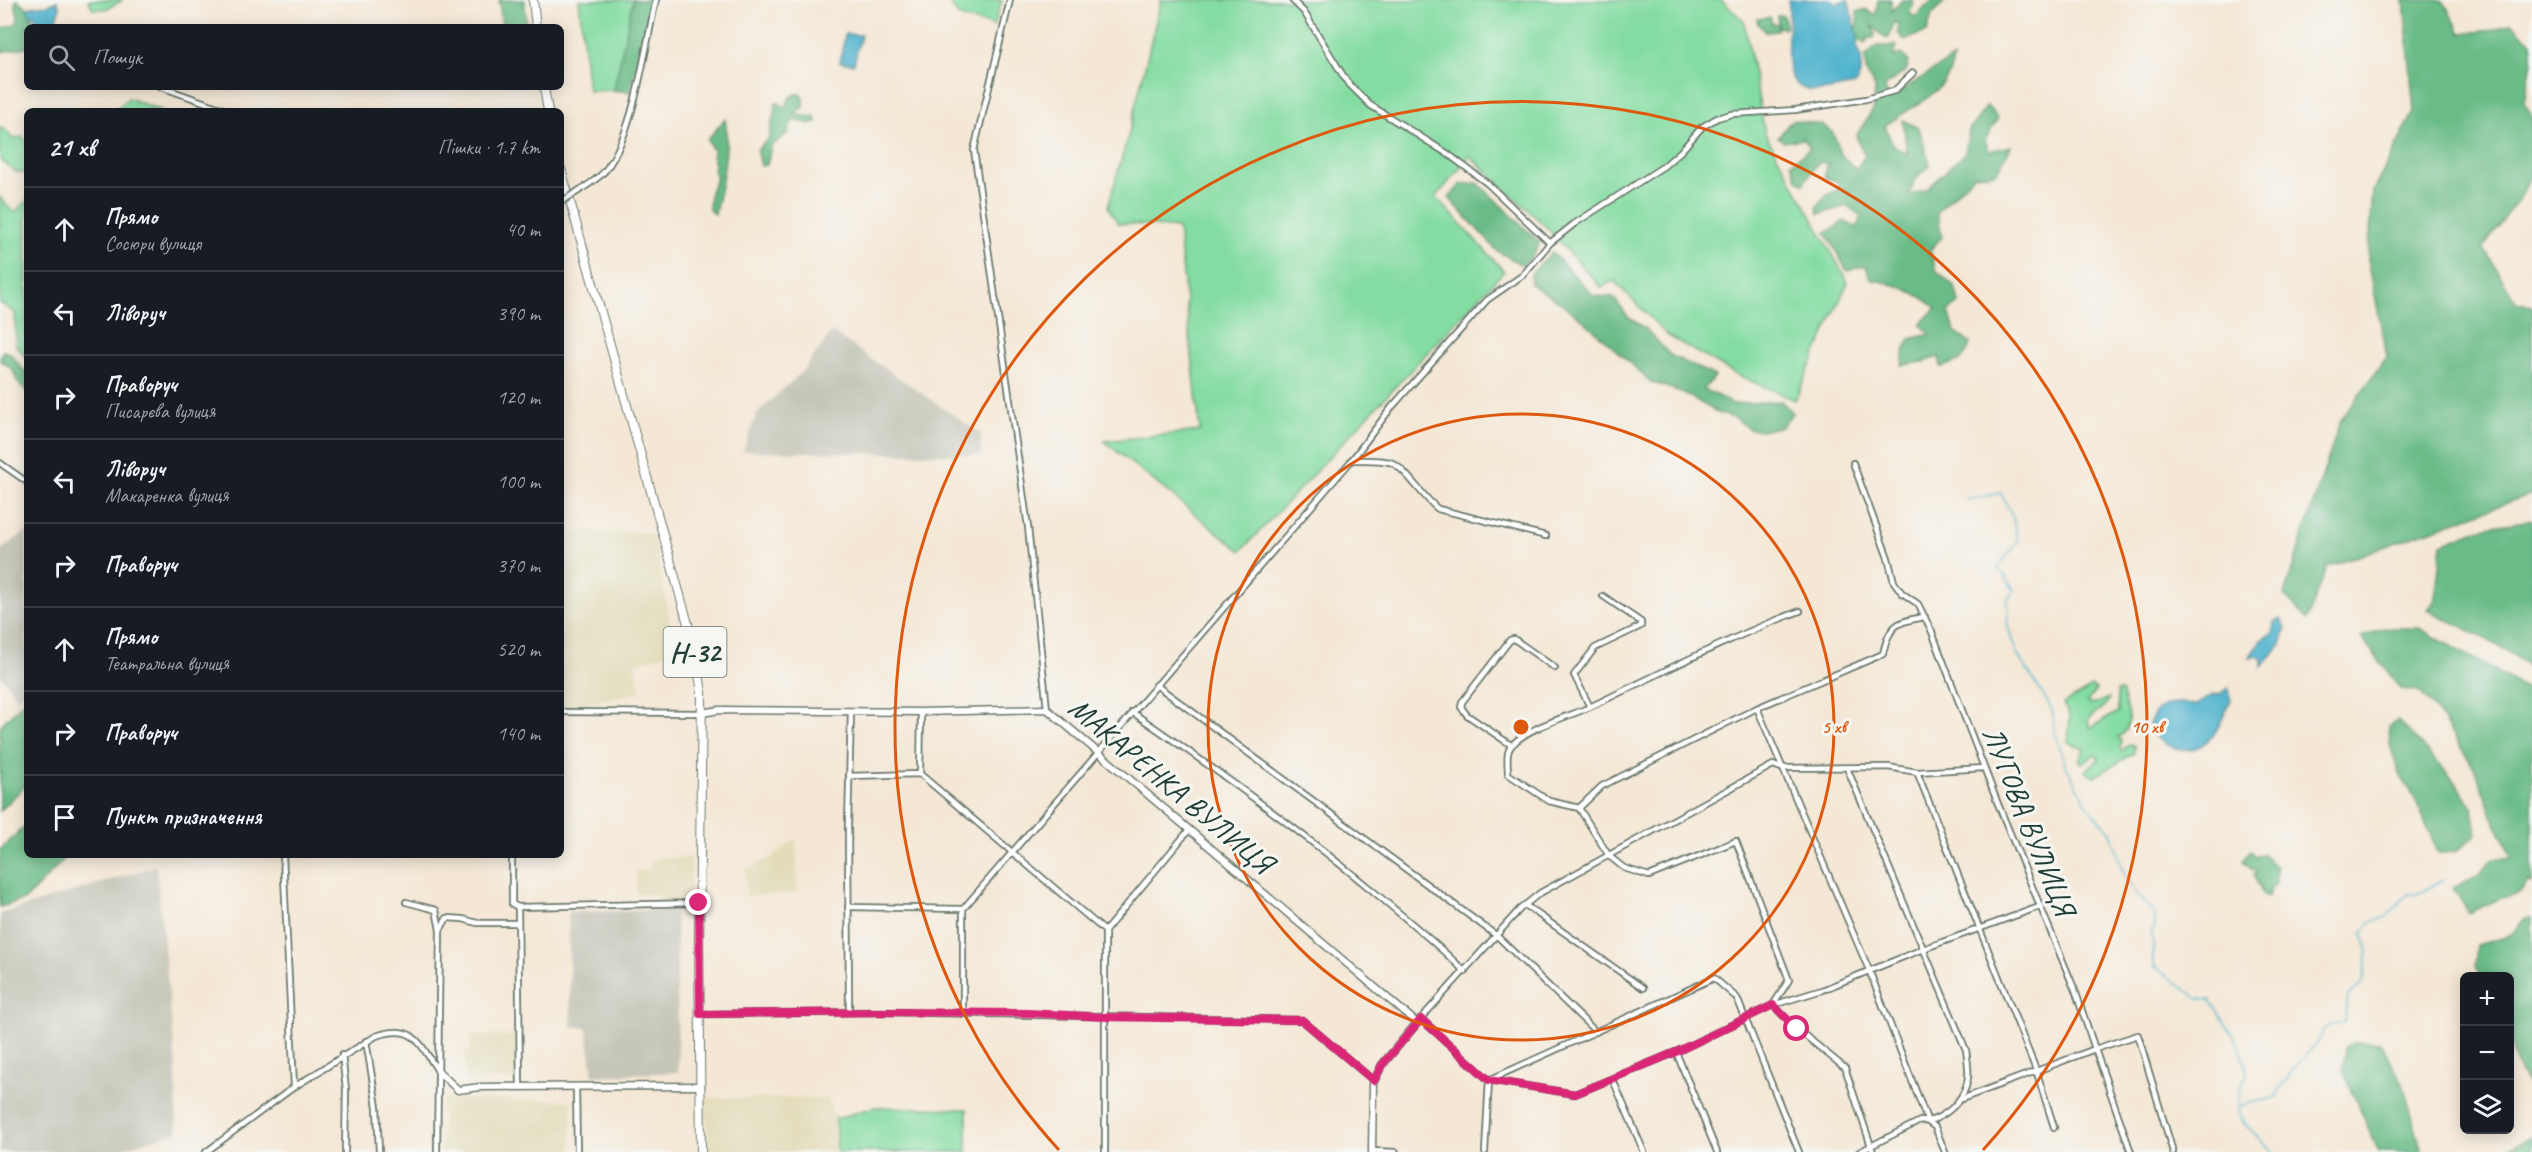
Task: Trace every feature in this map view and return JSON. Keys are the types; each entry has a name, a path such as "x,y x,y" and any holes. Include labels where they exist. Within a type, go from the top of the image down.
{"main road":[{"path":"533,0 536,24"},
{"path":"544,90 548,108"},
{"name":"Н-32","path":"564,180 695,649 702,693 699,903 701,1152"}],"street":[{"path":"564,200 603,173 621,142 633,107 656,0"},
{"path":"1010,0 974,150 1028,526 1047,709"},
{"path":"1292,0 1304,12 1347,82 1370,105 1448,154 1488,184 1550,243"},
{"path":"963,1014 963,909 1351,460 1391,408 1464,323 1487,300 1523,275 1550,243 1574,224 1664,166 1702,127 1717,118 1732,114 1795,110 1866,99 1894,91 1913,73"},
{"path":"170,90 220,108"},
{"path":"1351,460 1380,461 1398,466 1429,502 1438,509 1546,536"},
{"path":"0,463 24,480"},
{"name":"ЛУГОВА ВУЛИЦЯ","path":"1853,463 1888,558 1894,582 1902,593 1918,604 1925,617 2039,907 2076,993 2131,1152"},
{"path":"1590,707 1574,675 1595,648 1641,626 1641,621 1603,596"},
{"path":"1773,1005 1789,980 1736,841 1649,876 1624,868 1609,856 1579,808 1549,801 1508,774 1507,757 1511,745 1528,733 1590,707 1668,668 1800,611"},
{"path":"1579,808 1602,786 1757,708 1883,654 1892,629 1903,620 1925,617"},
{"path":"1511,745 1467,715 1461,707 1462,702 1510,640 1514,639 1555,668"},
{"path":"1156,685 1497,936 1596,1032"},
{"path":"1757,708 1869,970 1928,1122"},
{"name":"МАКАРЕНКА ВУЛИЦЯ","path":"564,712 719,710 921,712 1047,709 1419,1021"},
{"path":"849,1012 851,711"},
{"path":"920,774 921,712"},
{"path":"1132,712 1227,777 1332,857 1447,953 1465,972"},
{"path":"1396,1152 1372,1151 1374,1081 1382,1065 1419,1021 1540,892 1773,765 1781,768 1888,767 1917,772 1984,768"},
{"path":"1846,768 1966,1050 1969,1069 1967,1089 1952,1109 1928,1122"},
{"path":"1917,772 2036,1070 2055,1127"},
{"path":"849,776 920,774 1105,931"},
{"path":"1105,1152 1105,931 1189,830"},
{"path":"283,858 294,1087"},
{"path":"512,858 512,904 518,907 699,903"},
{"path":"406,902 436,910 440,930 437,1152"},
{"path":"1526,905 1643,988"},
{"path":"518,907 520,1087"},
{"path":"848,907 963,909"},
{"path":"1419,1021 1489,1080 1575,1094 1676,1052 1773,1005 1822,990 1923,949 2039,907"},
{"path":"440,930 447,918 477,923 518,923"},
{"path":"1489,1080 1714,978 1737,998 1799,1152"},
{"path":"1773,1005 1797,1029 1845,1068 1872,1150"},
{"path":"700,1014 1028,1013 1106,1017 1302,1020 1374,1081"},
{"path":"206,1152 294,1087 342,1055 390,1031 407,1032 422,1044 438,1071 458,1090 480,1087 701,1086"},
{"path":"1959,1100 2036,1070 2138,1035 2173,1152"},
{"path":"366,1041 377,1107 379,1152"},
{"path":"1676,1052 1717,1152"},
{"path":"342,1055 346,1089 345,1152"},
{"path":"1485,1152 1489,1080"},
{"path":"1613,1080 1644,1152"},
{"path":"576,1087 577,1152"},
{"path":"1859,1152 1872,1150 1920,1121 1928,1122 1935,1127 1945,1152"}],"shaded area":[{"path":"832,332 981,434 981,455 743,451 757,413 801,373"},
{"path":"589,531 652,533 676,651 635,663 641,692 564,708 564,535"},
{"path":"24,533 24,692 18,698 0,675 0,550"},
{"path":"796,839 798,893 746,896 746,869 771,858"},
{"path":"691,857 691,897 686,902 659,903 658,896 636,892 636,873 639,870 650,870 650,861 657,861 657,858"},
{"path":"156,866 176,1066 177,1132 109,1152 0,1152 0,914"},
{"path":"676,910 678,1072 593,1076 587,1027 571,1027 568,912"},
{"path":"516,1035 516,1080 465,1079 465,1051 471,1051 470,1036"},
{"path":"443,1098 572,1101 572,1152 441,1152"},
{"path":"706,1098 828,1098 836,1119 837,1152 707,1152"}],"green space":[{"path":"17,0 27,7 34,24 24,24 24,48 0,52 0,29 16,24 18,17 15,3"},
{"path":"88,0 123,0 106,9 93,9"},
{"path":"499,0 525,0 526,23 502,24"},
{"path":"579,0 633,0 614,90 588,91"},
{"path":"633,0 651,0 630,92 614,90"},
{"path":"1002,0 994,26 962,18 953,9 950,1"},
{"path":"1161,0 1721,0 1744,21 1765,133 1848,282 1795,400 1737,375 1668,336 1614,281 1601,287 1546,227 1470,156 1436,197 1504,271 1241,551 1104,441 1200,431 1178,228 1118,223 1108,207 1129,133"},
{"path":"1878,0 1891,0 1892,11 1902,0 1913,0 1913,6 1909,12 1915,17 1933,0 1946,0 1932,15 1927,32 1904,40 1898,33 1899,24 1894,22 1889,38 1885,38 1871,25 1875,33 1874,38 1868,38 1865,44 1857,39 1855,28 1858,24 1857,12 1866,9 1876,14"},
{"path":"2404,0 2443,0 2461,33 2494,30 2511,23 2532,42 2532,62 2524,102 2532,117 2532,172 2521,196 2483,247 2516,302 2532,306 2532,494 2327,567 2307,620 2284,595 2340,421 2387,357 2368,259 2373,191 2414,112"},
{"path":"1777,16 1784,16 1786,26 1784,29 1778,26 1777,31 1766,32 1758,24 1757,19 1770,17 1772,23 1778,25"},
{"path":"1877,46 1896,46 1893,56 1902,54 1909,62 1906,71 1885,86 1888,99 1953,58 1951,70 1937,90 1885,126 1892,144 1907,154 1903,120 1919,128 1930,165 1915,180 1909,195 1926,190 1965,153 1969,130 1987,106 1998,118 1985,140 1989,151 2011,146 1996,173 1974,175 1937,212 1942,237 1930,250 1936,270 1955,287 1959,303 1949,311 1955,332 1970,343 1964,357 1941,367 1939,357 1902,365 1905,348 1910,339 1931,334 1920,324 1936,308 1906,290 1872,280 1865,266 1847,271 1826,233 1844,221 1857,228 1861,216 1847,206 1819,214 1817,207 1827,195 1838,190 1838,182 1824,177 1828,164 1819,162 1803,184 1797,179 1791,163 1810,148 1803,139 1784,142 1778,137 1792,120 1823,125 1833,133 1842,156 1856,169 1865,156 1856,136 1874,108 1875,88 1866,72 1865,57"},
{"path":"800,94 804,100 804,107 795,112 797,115 815,117 817,122 811,124 793,120 787,134 771,146 767,165 761,166 757,150 769,138 776,102 786,107 789,98"},
{"path":"128,98 155,108 118,108"},
{"path":"725,119 726,154 715,214 709,210 710,192 717,176 714,171 713,150 707,140"},
{"path":"0,127 9,133 11,139 24,138 24,173 16,172 0,160"},
{"path":"1478,183 1540,243 1530,260 1522,265 1497,251 1449,198 1461,184"},
{"path":"0,197 14,213 24,203 24,354 16,346 15,313 0,303"},
{"path":"1552,252 1594,296 1613,297 1629,318 1645,328 1670,355 1715,376 1704,389 1733,404 1781,401 1793,413 1781,427 1765,430 1749,429 1734,418 1718,413 1684,393 1651,382 1584,321 1531,284 1531,274"},
{"path":"3,351 10,353 24,371 24,389 17,381 14,372 0,358"},
{"path":"2532,520 2532,669 2495,644 2428,610 2434,604 2442,544 2481,528"},
{"path":"2385,628 2419,628 2532,692 2532,883 2528,882 2520,893 2499,899 2469,913 2453,888 2477,876 2493,858 2512,858 2492,815 2475,769 2439,714 2419,691 2401,689 2361,637"},
{"path":"2092,687 2096,690 2087,702 2091,705 2110,698 2088,720 2090,728 2118,712 2117,691 2121,691 2127,710 2128,723 2127,729 2118,737 2121,741 2120,748 2122,751 2129,744 2134,745 2134,753 2094,777 2085,771 2099,759 2095,755 2082,763 2079,760 2084,749 2068,742 2070,716 2063,704"},
{"path":"24,701 24,787 0,811 0,726"},
{"path":"2399,721 2456,783 2473,808 2477,834 2456,852 2438,853 2414,796 2400,775 2390,745 2389,726"},
{"path":"24,827 24,858 65,858 26,899 0,907 0,850"},
{"path":"2250,851 2256,857 2262,854 2276,867 2276,884 2268,897 2263,895 2254,876 2257,871 2252,870 2243,861"},
{"path":"2532,917 2532,1088 2523,1076 2514,1056 2514,972 2478,972 2475,966 2477,945 2513,934 2524,919"},
{"path":"2380,1042 2403,1083 2422,1152 2379,1152 2343,1071 2345,1047 2353,1043"},
{"path":"874,1107 967,1109 967,1152 837,1152 836,1119"},
{"path":"2532,1136 2532,1152 2504,1152 2504,1151"}],"water":[{"path":"1788,0 1832,0 1836,3 1848,0 1858,36 1857,47 1861,61 1859,77 1855,85 1814,91 1801,87 1793,79 1787,55"},
{"path":"57,1 60,7 55,22 38,24 35,17 27,9 34,6 49,5"},
{"path":"845,34 861,35 854,64 840,62"},
{"path":"2281,618 2286,628 2281,644 2262,667 2262,659 2256,655 2250,658 2251,654 2258,644 2272,633 2275,622"},
{"path":"2228,688 2231,701 2220,724 2208,740 2200,746 2191,749 2173,747 2164,743 2148,728 2156,711 2167,704 2198,704"}],"waterway":[{"path":"1966,500 2001,493 2012,515 2018,542 1997,568 2004,574 2014,590 2007,601 2009,610 2007,623 2018,656 2052,709 2054,729 2065,764 2087,804 2111,833 2123,871 2135,892 2154,913 2155,921 2151,934 2155,967 2198,999 2210,1000 2231,1032 2240,1048 2247,1069 2238,1098 2241,1117 2252,1132 2274,1152"},
{"path":"2239,1107 2278,1096 2277,1092 2295,1067 2318,1042 2324,1030 2332,1024 2344,1022 2348,996 2363,983 2368,951 2362,933 2370,922 2385,918 2408,894 2417,894 2443,880"}],"route":[{"path":"699,903 700,1014 1028,1013 1106,1017 1302,1020 1374,1081 1382,1065 1421,1019 1489,1080 1539,1090 1575,1094 1676,1052 1773,1005 1797,1029"}]}
